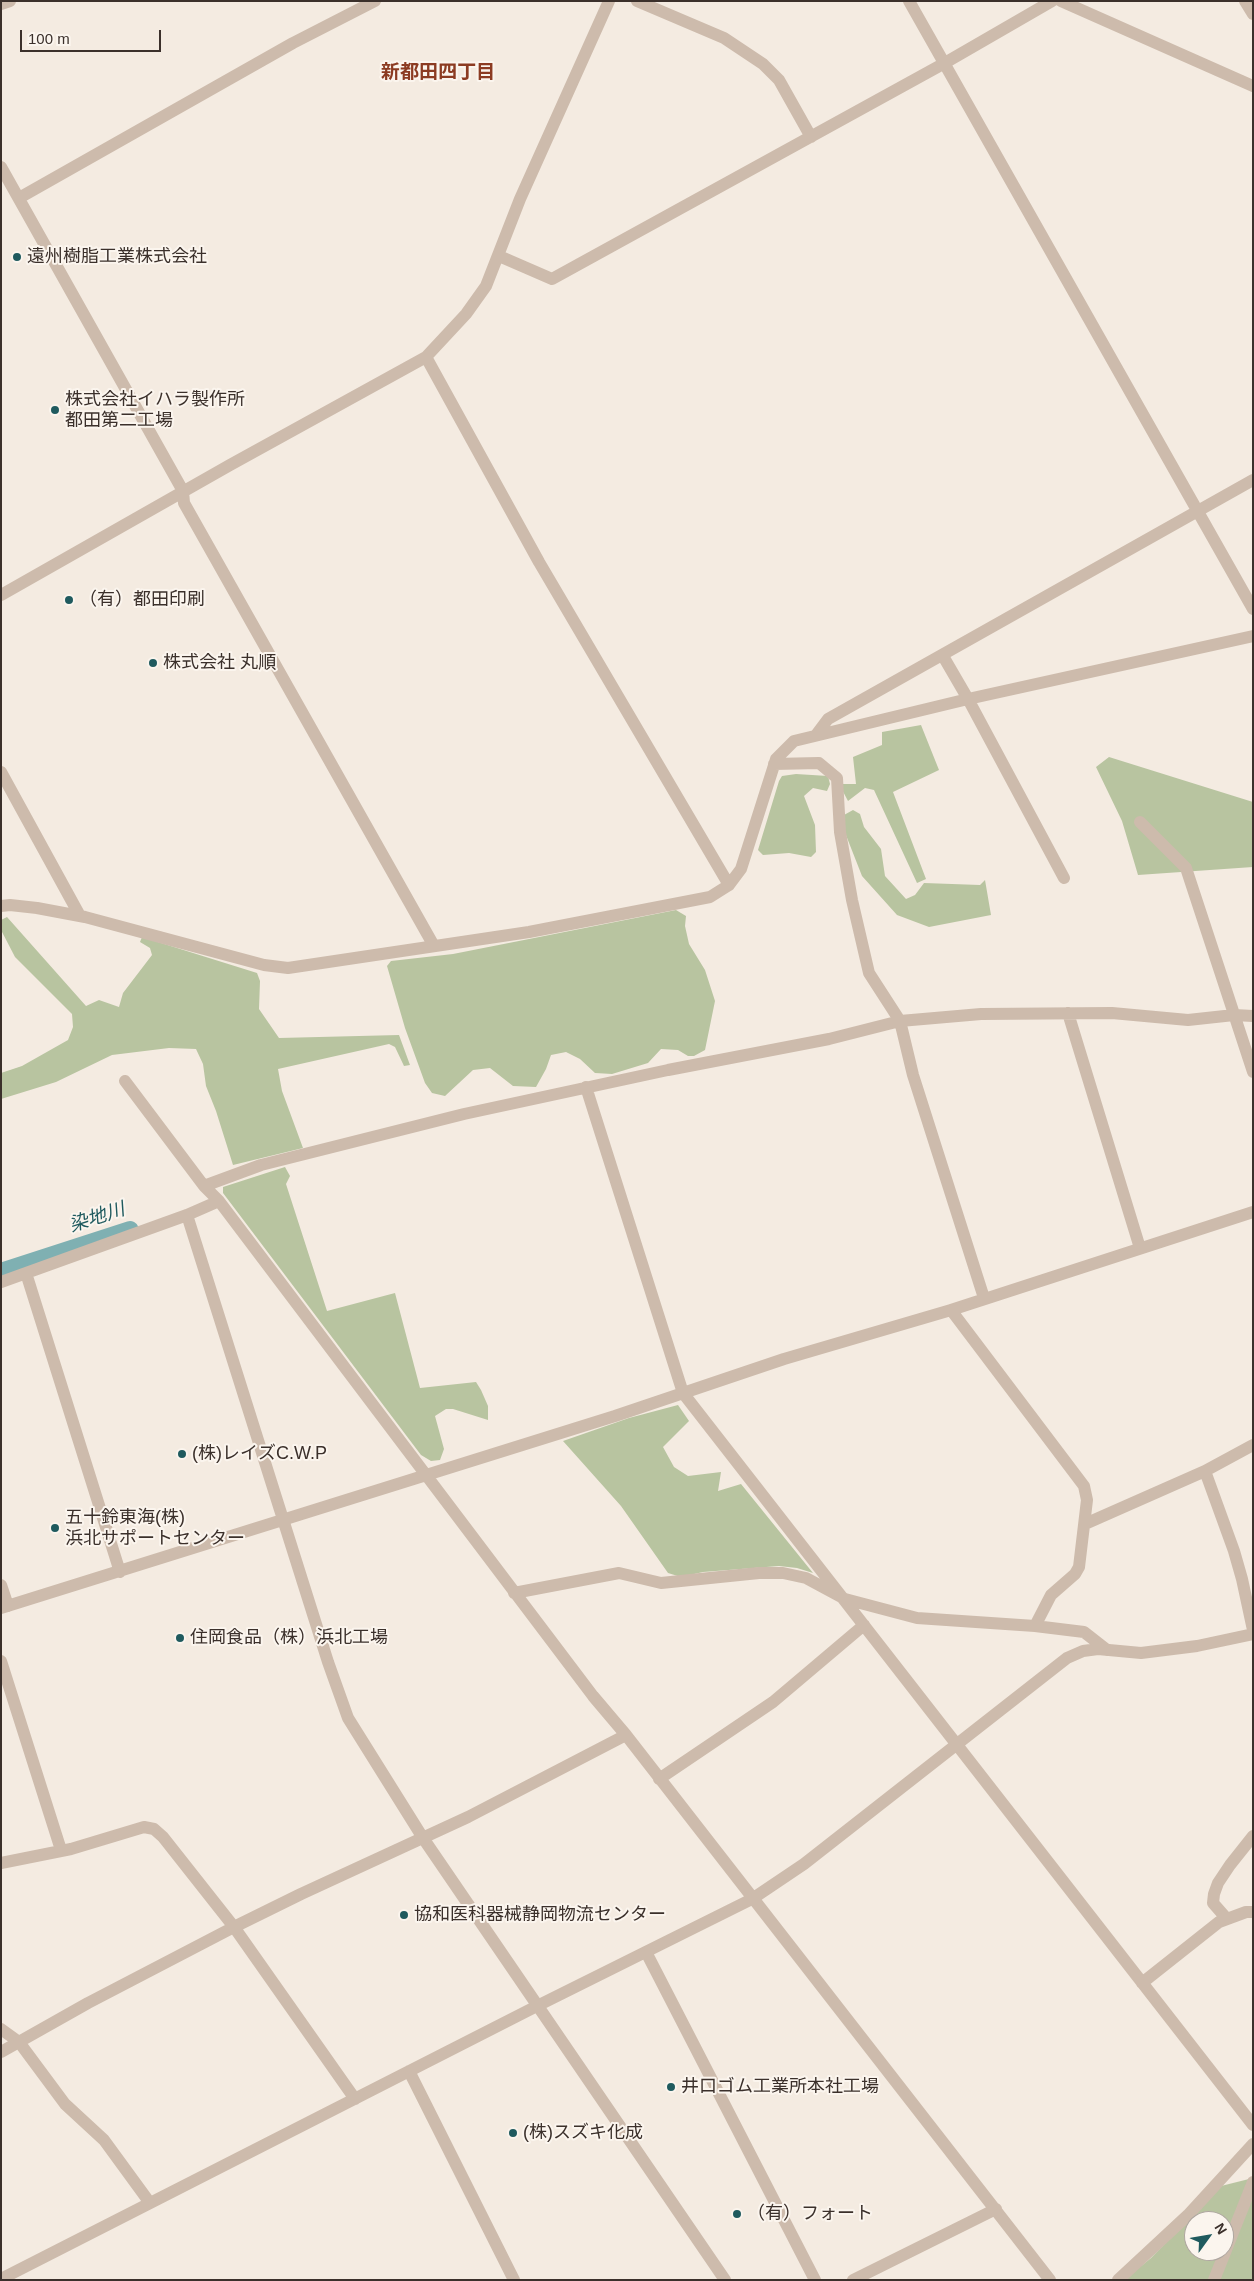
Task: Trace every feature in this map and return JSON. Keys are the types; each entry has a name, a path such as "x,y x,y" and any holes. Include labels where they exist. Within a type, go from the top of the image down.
{"street":[{"path":"1,4 10,1"},
{"path":"19,198 293,43 374,1"},
{"path":"1,595 426,357 466,314 486,286 520,199 609,1"},
{"path":"637,1 724,38 763,64 779,80 811,137"},
{"path":"910,1 943,64 1253,609"},
{"path":"499,256 552,279 943,64 1052,1"},
{"path":"1061,1 1253,86"},
{"path":"1245,1 1253,14"},
{"path":"1,167 184,491 184,503 434,946"},
{"path":"426,357 539,562 729,885"},
{"path":"816,736 828,719 1253,480"},
{"path":"1,906 10,905 36,908 80,916 264,965 288,968 528,932 710,897 729,885 741,869 774,764 784,749 794,741 968,699 1253,636"},
{"path":"943,656 1064,878"},
{"path":"774,764 819,763 837,778 840,832 852,900 869,973 900,1021 913,1075 984,1298"},
{"path":"1,772 80,916"},
{"path":"1140,822 1186,868 1253,1072"},
{"path":"1068,1013 1140,1248"},
{"path":"204,1186 262,1166 464,1114 586,1087 782,1049 900,1021 981,1014 1112,1013 1188,1020 1234,1014 1253,1016"},
{"path":"126,1081 593,1696 626,1735 1050,2280"},
{"path":"586,1087 683,1393 1253,2125"},
{"path":"1,1282 187,1215 219,1201"},
{"path":"1,1584 5,1607 683,1393 784,1359 951,1310 1253,1212"},
{"path":"187,1215 282,1519 348,1718 423,1838 725,2280"},
{"path":"26,1273 120,1572"},
{"path":"951,1310 1084,1486 1087,1500 1078,1567 1075,1574 1051,1595 1035,1626"},
{"path":"1085,1524 1205,1471 1253,1445"},
{"path":"1,2279 537,2006 752,1899 804,1864 1067,1658 1084,1651 1107,1650 1141,1653 1197,1646 1253,1632 1237,1561 1205,1471"},
{"path":"514,1592 619,1573 661,1583 759,1573 783,1573 806,1578 844,1599 918,1618 1035,1626 1084,1632 1107,1650"},
{"path":"659,1779 773,1702 864,1625"},
{"path":"1,1661 61,1850"},
{"path":"1,2052 88,2003 234,1927 484,1809 626,1735"},
{"path":"1,1863 61,1850 144,1827 154,1830 163,1837 234,1927 355,2099"},
{"path":"1227,1919 1213,1903 1214,1894 1226,1871 1253,1836"},
{"path":"1142,1983 1213,1927 1227,1919 1253,1912"},
{"path":"646,1952 815,2280"},
{"path":"1,2028 19,2042 65,2104 104,2140 150,2203"},
{"path":"409,2071 514,2280"},
{"path":"1118,2280 1188,2216 1253,2144"},
{"path":"1214,2280 1253,2182"},
{"path":"853,2280 996,2209"}],"green space":[{"path":"921,725 939,770 893,792 926,879 917,883 874,790 865,788 848,801 839,784 856,784 853,757 882,745 882,732"},
{"path":"1109,757 1253,802 1253,867 1138,875 1122,821 1096,767"},
{"path":"796,774 828,776 830,784 827,791 813,788 804,796 815,825 816,852 811,857 789,853 763,855 758,850 779,781 782,776"},
{"path":"853,810 860,814 864,827 881,849 885,876 906,899 915,895 924,883 980,885 985,880 991,915 929,927 897,915 862,876 842,825 844,815"},
{"path":"676,910 686,916 685,926 689,944 705,970 715,1001 705,1050 694,1056 688,1056 678,1050 661,1049 648,1063 612,1074 595,1073 580,1059 566,1052 551,1055 536,1087 513,1086 490,1068 473,1070 445,1096 432,1093 425,1083 405,1028 387,966 391,961 453,954"},
{"path":"7,917 86,1006 99,1000 119,1007 123,993 152,955 150,948 140,942 142,937 257,973 260,981 259,1009 279,1038 399,1035 410,1065 404,1066 395,1047 389,1044 278,1069 282,1091 303,1148 233,1165 206,1086 203,1064 196,1049 169,1048 112,1055 56,1082 1,1099 1,1073 22,1066 68,1040 73,1027 72,1014 15,957 1,930 1,920"},
{"path":"285,1167 290,1176 286,1184 327,1311 395,1293 420,1388 476,1382 481,1390 488,1406 488,1420 453,1409 446,1409 435,1416 444,1449 440,1460 431,1461 421,1455 223,1193 223,1187"},
{"path":"678,1405 689,1421 663,1447 674,1467 688,1476 721,1472 718,1491 741,1484 813,1573 797,1568 779,1566 703,1572 681,1577 668,1573 621,1506 563,1441 629,1418"},
{"path":"1253,2178 1253,2280 1124,2280 1151,2258 1184,2224 1184,2261 1234,2261 1234,2211 1197,2211 1221,2186"}],"waterway":[{"name":"染地川","path":"1,1272 130,1230"}],"place":[{"name":"遠州樹脂工業株式会社","path":"17,257"},
{"name":"株式会社イハラ製作所 都田第二工場","path":"55,410"},
{"name":"（有）都田印刷","path":"69,600"},
{"name":"株式会社 丸順","path":"153,663"},
{"name":"(株)レイズC.W.P","path":"182,1454"},
{"name":"五十鈴東海(株) 浜北サポートセンター","path":"55,1528"},
{"name":"住岡食品（株）浜北工場","path":"180,1638"},
{"name":"協和医科器械静岡物流センター","path":"404,1915"},
{"name":"井口ゴム工業所本社工場","path":"671,2087"},
{"name":"(株)スズキ化成","path":"513,2133"},
{"name":"（有）フォート","path":"737,2214"}],"district":[{"name":"新都田四丁目","path":"438,73"}]}
